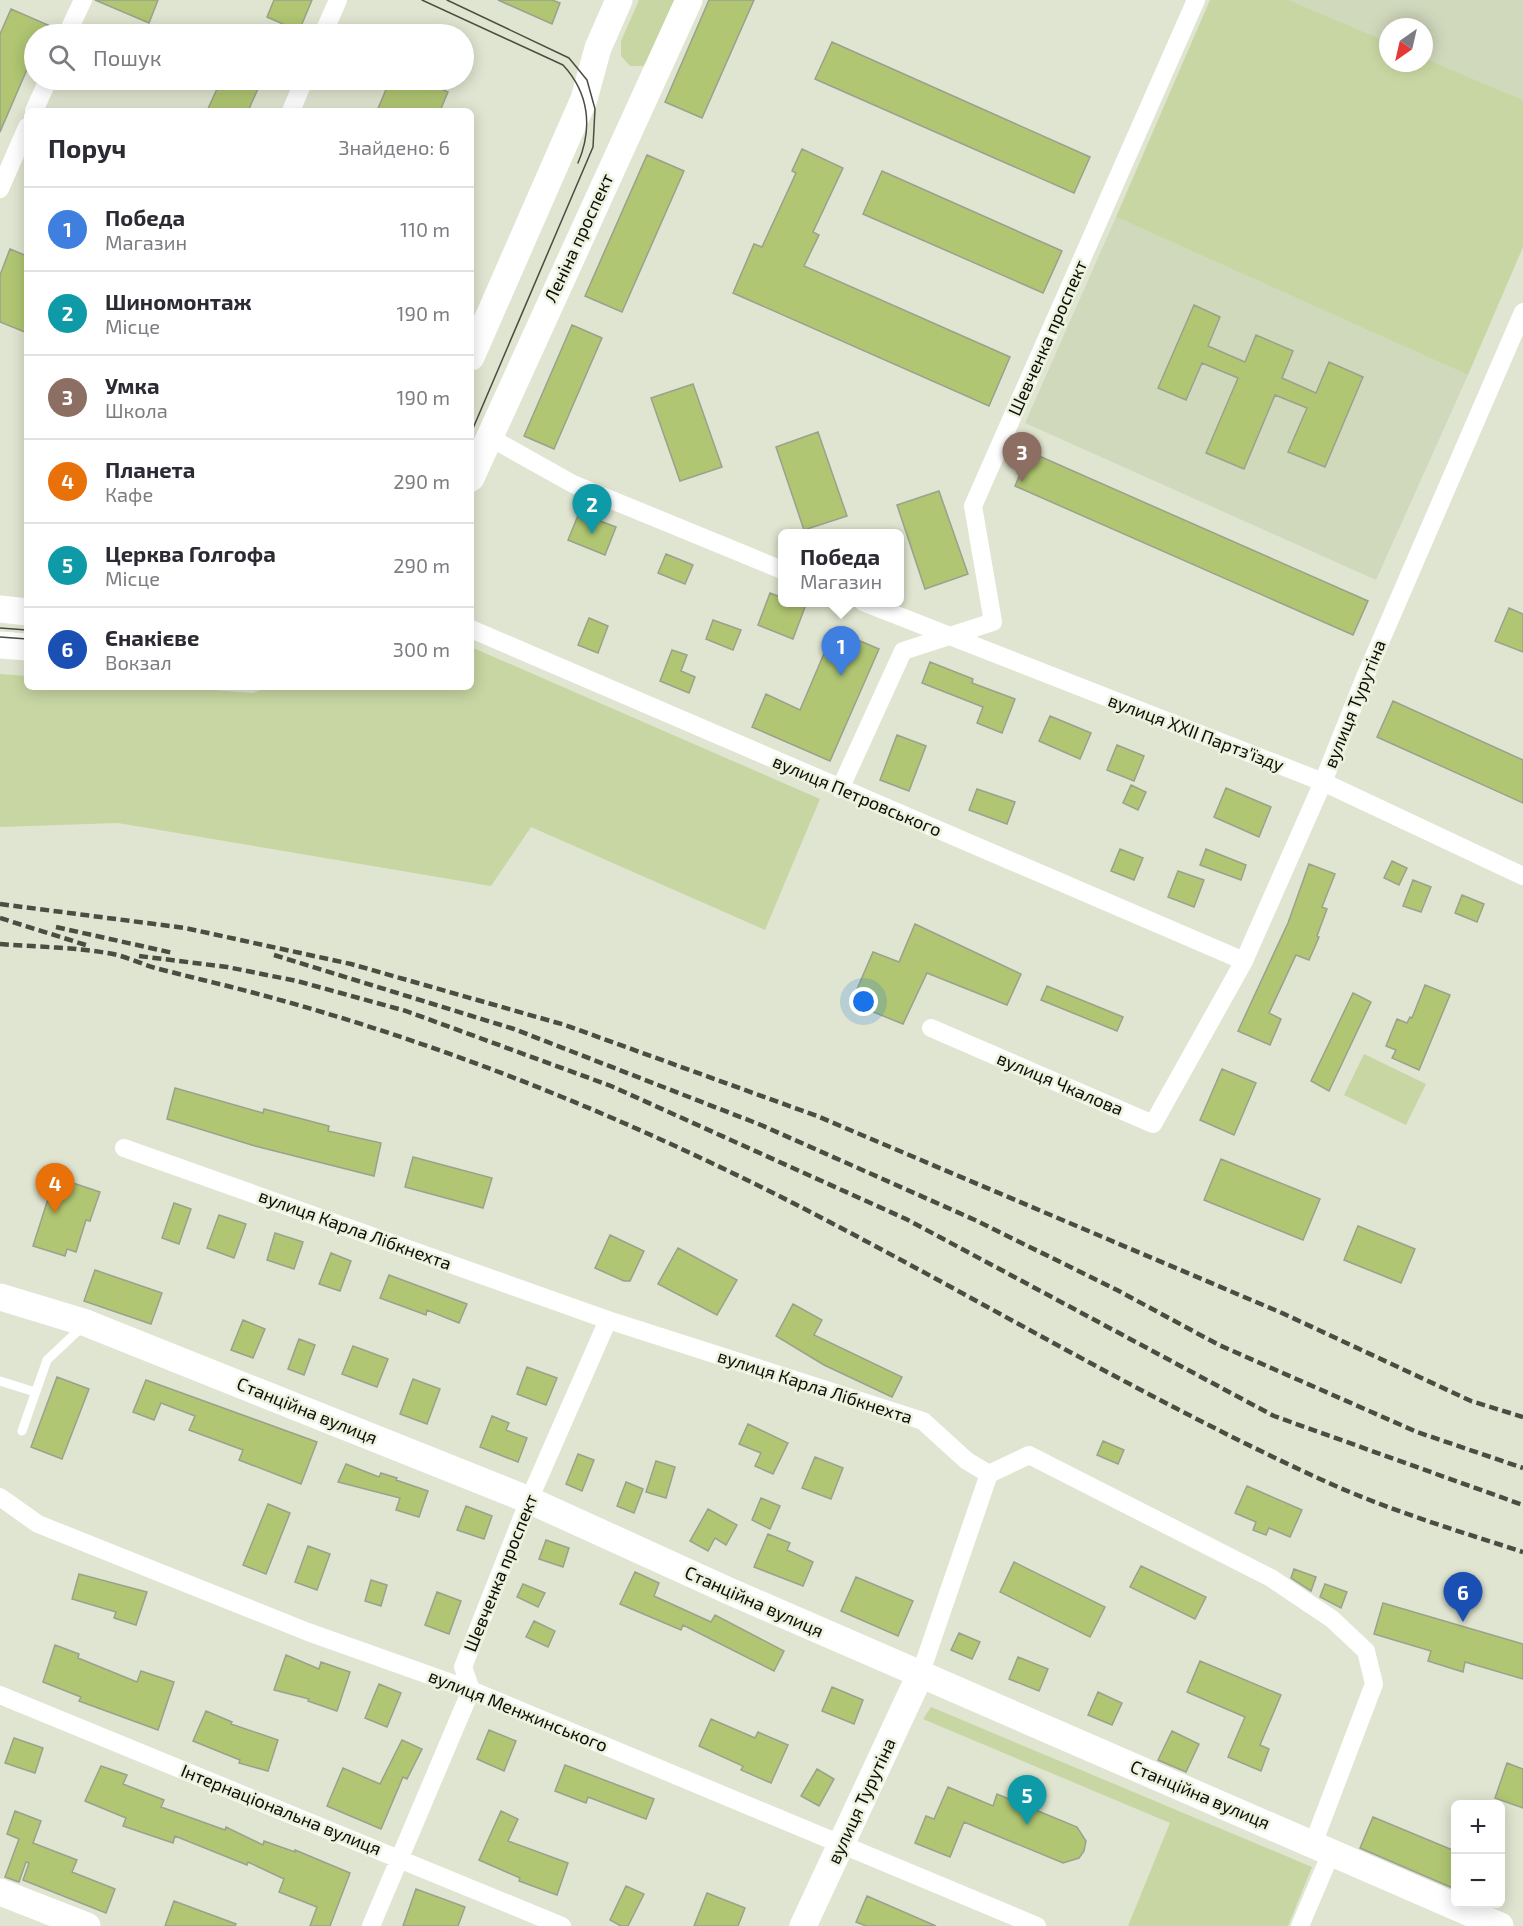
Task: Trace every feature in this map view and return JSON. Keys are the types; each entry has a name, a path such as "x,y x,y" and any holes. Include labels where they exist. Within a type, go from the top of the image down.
{"street":[{"path":"71,24 82,0"},
{"path":"327,24 338,0"},
{"path":"474,350 584,99 598,48 619,0"},
{"name":"Леніна проспект","path":"474,471 689,0"},
{"name":"Шевченка проспект","path":"840,789 903,651 993,622 973,506 1196,0"},
{"path":"35,108 43,90"},
{"path":"292,108 300,90"},
{"path":"0,189 24,134"},
{"name":"вулиця Турутіна","path":"1173,1090 1244,961 1323,782 1365,677 1523,312"},
{"path":"489,437 573,484 778,568"},
{"name":"вулиця XXII Партз'їзду","path":"873,607 1323,782 1523,876"},
{"path":"0,609 24,612"},
{"name":"вулиця Петровського","path":"474,630 1244,961"},
{"path":"0,645 24,647"},
{"name":"вулиця Чкалова","path":"931,1028 1153,1124 1173,1090"},
{"name":"вулиця Карла Лібкнехта","path":"124,1148 608,1320 922,1421 967,1461 989,1474"},
{"name":"Станційна вулиця","path":"0,1297 86,1323 529,1500 920,1675 1500,1926"},
{"name":"Шевченка проспект","path":"471,1690 463,1667 529,1500 608,1320"},
{"path":"920,1675 989,1474 1029,1455 1271,1578 1332,1618 1366,1651 1374,1684 1300,1926"},
{"name":"вулиця Менжинського","path":"0,1497 38,1524 308,1632 471,1690 1037,1926"},
{"name":"вулиця Турутіна","path":"803,1926 920,1675"},
{"path":"371,1926 471,1690"},
{"name":"Інтернаціональна вулиця","path":"0,1695 562,1926"},
{"path":"0,1892 87,1926"}],"lane":[{"path":"21,1431 47,1360 86,1323"},
{"path":"0,1382 35,1392"}],"shaded area":[{"path":"1289,0 1523,0 1523,100 1433,62 1433,18 1379,18 1379,38"},
{"path":"1116,217 1468,375 1376,580 1025,423"}],"green space":[{"path":"639,0 679,0 653,57 643,66 630,66 621,56 621,41"},
{"path":"1210,0 1289,0 1379,38 1379,72 1433,72 1433,62 1523,100 1523,247 1468,375 1116,217"},
{"path":"474,648 820,799 765,930 531,827 491,886 118,823 0,827 0,674 24,676 24,690 214,690 253,693 260,690 474,690"},
{"path":"1364,1054 1426,1084 1406,1125 1344,1095"},
{"path":"931,1707 1312,1867 1288,1926 1128,1926 1170,1823 923,1719"}],"building":[{"path":"95,0 158,0 149,23"},
{"path":"274,0 312,0 302,24 283,24 267,17"},
{"path":"498,0 552,0 560,3 552,24"},
{"path":"709,0 754,0 702,118 665,102"},
{"path":"11,9 46,24 24,24 24,76 0,132 0,34"},
{"path":"832,42 1090,157 1074,193 815,79"},
{"path":"216,90 257,90 249,108 208,108"},
{"path":"386,90 443,90 448,92 441,108 378,108"},
{"path":"802,149 843,168 813,232 819,235 804,266 1010,357 989,406 733,293 754,244 762,247 796,173 792,171"},
{"path":"647,155 684,171 622,312 585,296"},
{"path":"882,171 1062,251 1043,293 863,214"},
{"path":"10,249 24,255 24,332 0,322 0,275"},
{"path":"1194,305 1220,317 1208,346 1245,362 1256,335 1293,351 1282,378 1316,393 1329,362 1363,377 1325,467 1288,452 1307,408 1275,395 1244,469 1206,453 1238,378 1202,363 1186,400 1158,388"},
{"path":"572,325 602,338 554,449 524,436"},
{"path":"693,384 722,467 680,481 651,398"},
{"path":"818,432 847,516 804,529 776,447"},
{"path":"1030,452 1368,601 1353,635 1015,486"},
{"path":"939,491 968,574 925,589 897,505"},
{"path":"579,513 616,527 605,555 568,540"},
{"path":"666,554 693,565 685,584 658,573"},
{"path":"770,593 778,596 778,607 805,607 793,639 758,625"},
{"path":"1509,608 1523,614 1523,652 1495,641"},
{"path":"589,618 608,626 598,653 578,645"},
{"path":"713,620 741,630 733,650 706,639"},
{"path":"834,630 879,649 830,761 752,727 766,694 800,710"},
{"path":"672,650 687,655 681,671 695,677 689,693 660,681"},
{"path":"930,662 973,679 972,683 1015,699 1002,733 977,723 983,707 922,683"},
{"path":"1393,701 1523,760 1523,803 1377,737"},
{"path":"1050,716 1091,733 1080,759 1039,741"},
{"path":"897,735 926,746 909,791 880,780"},
{"path":"1117,745 1144,756 1134,781 1107,770"},
{"path":"1131,785 1146,792 1138,810 1123,803"},
{"path":"1226,788 1271,807 1259,837 1214,817"},
{"path":"977,789 1015,802 1007,824 969,810"},
{"path":"1120,849 1143,858 1134,880 1111,871"},
{"path":"1206,849 1246,865 1241,880 1200,865"},
{"path":"1392,861 1407,868 1399,885 1384,878"},
{"path":"1309,864 1335,874 1322,907 1327,909 1317,936 1319,937 1309,960 1296,955 1269,1013 1281,1019 1270,1045 1238,1031 1288,923"},
{"path":"1178,871 1204,880 1194,907 1168,897"},
{"path":"1413,880 1431,887 1421,912 1403,906"},
{"path":"1462,895 1484,904 1477,922 1455,913"},
{"path":"915,924 1021,974 1007,1005 927,973 903,1024 851,1003 873,952 899,962"},
{"path":"1425,985 1450,995 1419,1070 1392,1058 1396,1050 1386,1046 1397,1019 1407,1023 1410,1017 1412,1018"},
{"path":"1047,986 1123,1017 1117,1031 1041,1000"},
{"path":"1353,993 1371,1002 1329,1091 1311,1081"},
{"path":"1222,1069 1256,1083 1234,1135 1200,1120"},
{"path":"175,1088 263,1113 264,1109 329,1126 328,1131 381,1143 374,1176 255,1146 167,1119"},
{"path":"413,1157 492,1178 483,1208 405,1187"},
{"path":"1221,1159 1320,1199 1303,1240 1204,1200"},
{"path":"55,1177 100,1192 90,1221 86,1220 76,1252 67,1249 65,1256 33,1246"},
{"path":"174,1203 191,1209 179,1244 162,1238"},
{"path":"219,1215 246,1224 234,1258 207,1248"},
{"path":"1358,1226 1415,1249 1401,1283 1344,1260"},
{"path":"275,1233 303,1242 294,1269 267,1260"},
{"path":"610,1235 644,1251 630,1281 624,1281 595,1268"},
{"path":"678,1248 737,1280 717,1315 658,1284"},
{"path":"331,1253 351,1261 340,1291 319,1284"},
{"path":"95,1270 162,1293 151,1324 84,1301"},
{"path":"389,1275 467,1304 459,1323 427,1310 426,1315 380,1298"},
{"path":"793,1304 822,1320 814,1335 902,1377 892,1397 824,1365 776,1336"},
{"path":"243,1320 265,1329 253,1358 231,1350"},
{"path":"299,1339 315,1345 304,1375 288,1369"},
{"path":"353,1346 388,1359 377,1387 342,1374"},
{"path":"527,1367 557,1378 546,1405 517,1394"},
{"path":"57,1377 89,1389 62,1459 31,1447"},
{"path":"413,1379 440,1389 427,1424 400,1414"},
{"path":"146,1380 317,1442 301,1484 239,1460 243,1450 189,1430 195,1416 161,1403 154,1420 133,1412"},
{"path":"492,1416 509,1423 506,1430 527,1438 518,1462 480,1447"},
{"path":"748,1424 788,1443 773,1474 755,1466 761,1453 739,1444"},
{"path":"1103,1441 1124,1450 1118,1464 1097,1455"},
{"path":"578,1454 594,1460 582,1491 566,1484"},
{"path":"815,1457 843,1468 831,1499 802,1488"},
{"path":"656,1461 675,1467 666,1498 646,1492"},
{"path":"346,1464 379,1477 381,1473 397,1478 396,1480 428,1491 419,1517 396,1510 400,1498 338,1482"},
{"path":"626,1482 643,1489 634,1513 617,1506"},
{"path":"1247,1486 1302,1510 1290,1537 1269,1528 1266,1535 1253,1530 1256,1522 1235,1513"},
{"path":"761,1498 780,1506 770,1529 752,1520"},
{"path":"268,1504 290,1513 266,1574 243,1565"},
{"path":"466,1506 492,1516 484,1539 457,1530"},
{"path":"708,1509 737,1525 726,1545 715,1538 708,1551 690,1541"},
{"path":"768,1534 790,1543 787,1550 813,1562 803,1586 754,1567"},
{"path":"546,1540 569,1548 563,1567 539,1559"},
{"path":"308,1546 330,1554 317,1590 295,1582"},
{"path":"1014,1562 1105,1607 1090,1637 1000,1592"},
{"path":"1141,1566 1206,1597 1195,1619 1130,1587"},
{"path":"1294,1569 1316,1577 1311,1591 1291,1578"},
{"path":"635,1572 659,1583 654,1596 711,1622 715,1615 784,1651 774,1671 683,1625 681,1630 620,1604"},
{"path":"79,1574 147,1592 136,1625 114,1618 116,1612 72,1599"},
{"path":"856,1577 913,1601 898,1636 841,1611"},
{"path":"371,1580 387,1585 381,1606 365,1601"},
{"path":"523,1584 545,1593 538,1607 517,1597"},
{"path":"1325,1584 1347,1592 1341,1608 1320,1597"},
{"path":"437,1592 461,1601 449,1634 425,1625"},
{"path":"1383,1603 1523,1644 1523,1679 1465,1662 1463,1672 1428,1661 1431,1651 1374,1634"},
{"path":"534,1621 555,1631 548,1647 526,1637"},
{"path":"959,1633 980,1642 972,1659 951,1650"},
{"path":"55,1645 79,1654 78,1658 137,1682 141,1671 174,1682 158,1730 79,1701 81,1697 43,1682"},
{"path":"286,1655 319,1669 321,1662 350,1672 337,1711 308,1701 309,1699 274,1690"},
{"path":"1018,1657 1048,1669 1039,1691 1009,1679"},
{"path":"1200,1661 1281,1695 1260,1745 1269,1749 1261,1771 1228,1757 1245,1717 1187,1692"},
{"path":"379,1684 401,1693 387,1727 365,1718"},
{"path":"832,1687 863,1700 854,1724 822,1711"},
{"path":"1098,1692 1122,1703 1112,1725 1088,1715"},
{"path":"206,1711 232,1722 231,1724 278,1740 268,1771 239,1763 240,1760 193,1741"},
{"path":"711,1719 755,1738 758,1732 788,1745 771,1783 741,1770 743,1766 699,1746"},
{"path":"489,1730 516,1741 504,1771 477,1759"},
{"path":"1172,1731 1199,1744 1186,1772 1158,1760"},
{"path":"14,1738 43,1748 35,1773 5,1763"},
{"path":"402,1740 422,1749 407,1779 403,1777 381,1829 327,1806 343,1768 380,1784"},
{"path":"1507,1763 1523,1769 1523,1808 1495,1798"},
{"path":"565,1765 654,1799 646,1819 588,1797 586,1803 555,1791"},
{"path":"101,1766 127,1775 123,1784 164,1800 161,1807 225,1830 226,1827 263,1845 264,1841 295,1852 295,1850 350,1873 330,1926 310,1926 317,1907 279,1892 284,1879 248,1862 247,1865 175,1836 173,1843 123,1826 126,1818 85,1801"},
{"path":"817,1769 834,1779 819,1806 801,1796"},
{"path":"948,1787 993,1806 997,1794 1077,1827 1086,1841 1084,1851 1079,1858 1063,1863 964,1822 950,1857 915,1843 926,1816 934,1819"},
{"path":"15,1811 41,1821 33,1843 77,1860 72,1872 115,1889 106,1913 23,1880 29,1863 26,1862 19,1882 5,1877 19,1839 7,1834"},
{"path":"501,1811 518,1819 508,1841 568,1863 557,1895 519,1881 520,1878 479,1860"},
{"path":"1373,1817 1451,1849 1451,1887 1360,1848"},
{"path":"626,1886 644,1894 628,1926 621,1926 610,1920"},
{"path":"416,1889 465,1907 458,1926 403,1926"},
{"path":"707,1893 745,1908 738,1926 694,1926"},
{"path":"867,1896 936,1926 866,1926 856,1922"},
{"path":"174,1901 236,1924 235,1926 165,1926"}],"tram line":[{"path":"422,0 563,65 578,87 586,111 586,137 578,163"},
{"path":"447,0 569,58 587,80 595,109 593,147 474,426"},
{"path":"0,628 24,630"},
{"path":"0,637 24,639"}],"railway":[{"path":"0,904 185,928 351,964 565,1025 817,1116 1282,1313 1471,1401 1523,1417"},
{"path":"0,918 89,946"},
{"path":"56,927 173,953"},
{"path":"0,944 80,949 119,955 155,968 355,1022 429,1047 577,1103 649,1134 791,1202 1186,1414 1320,1479 1395,1509 1523,1552"},
{"path":"274,955 514,1029 761,1125 975,1220 1117,1290 1219,1345 1417,1432 1523,1468"},
{"path":"139,956 227,967 297,981 406,1011 611,1086 906,1219 1274,1416 1523,1505"}],"place":[{"name":"Умка","path":"1022,482"},
{"name":"Шиномонтаж","path":"592,534"},
{"name":"Победа","path":"841,676"},
{"name":"Планета","path":"55,1213"},
{"name":"Єнакієве","path":"1463,1622"},
{"name":"Церква Голгофа","path":"1027,1825"}]}
